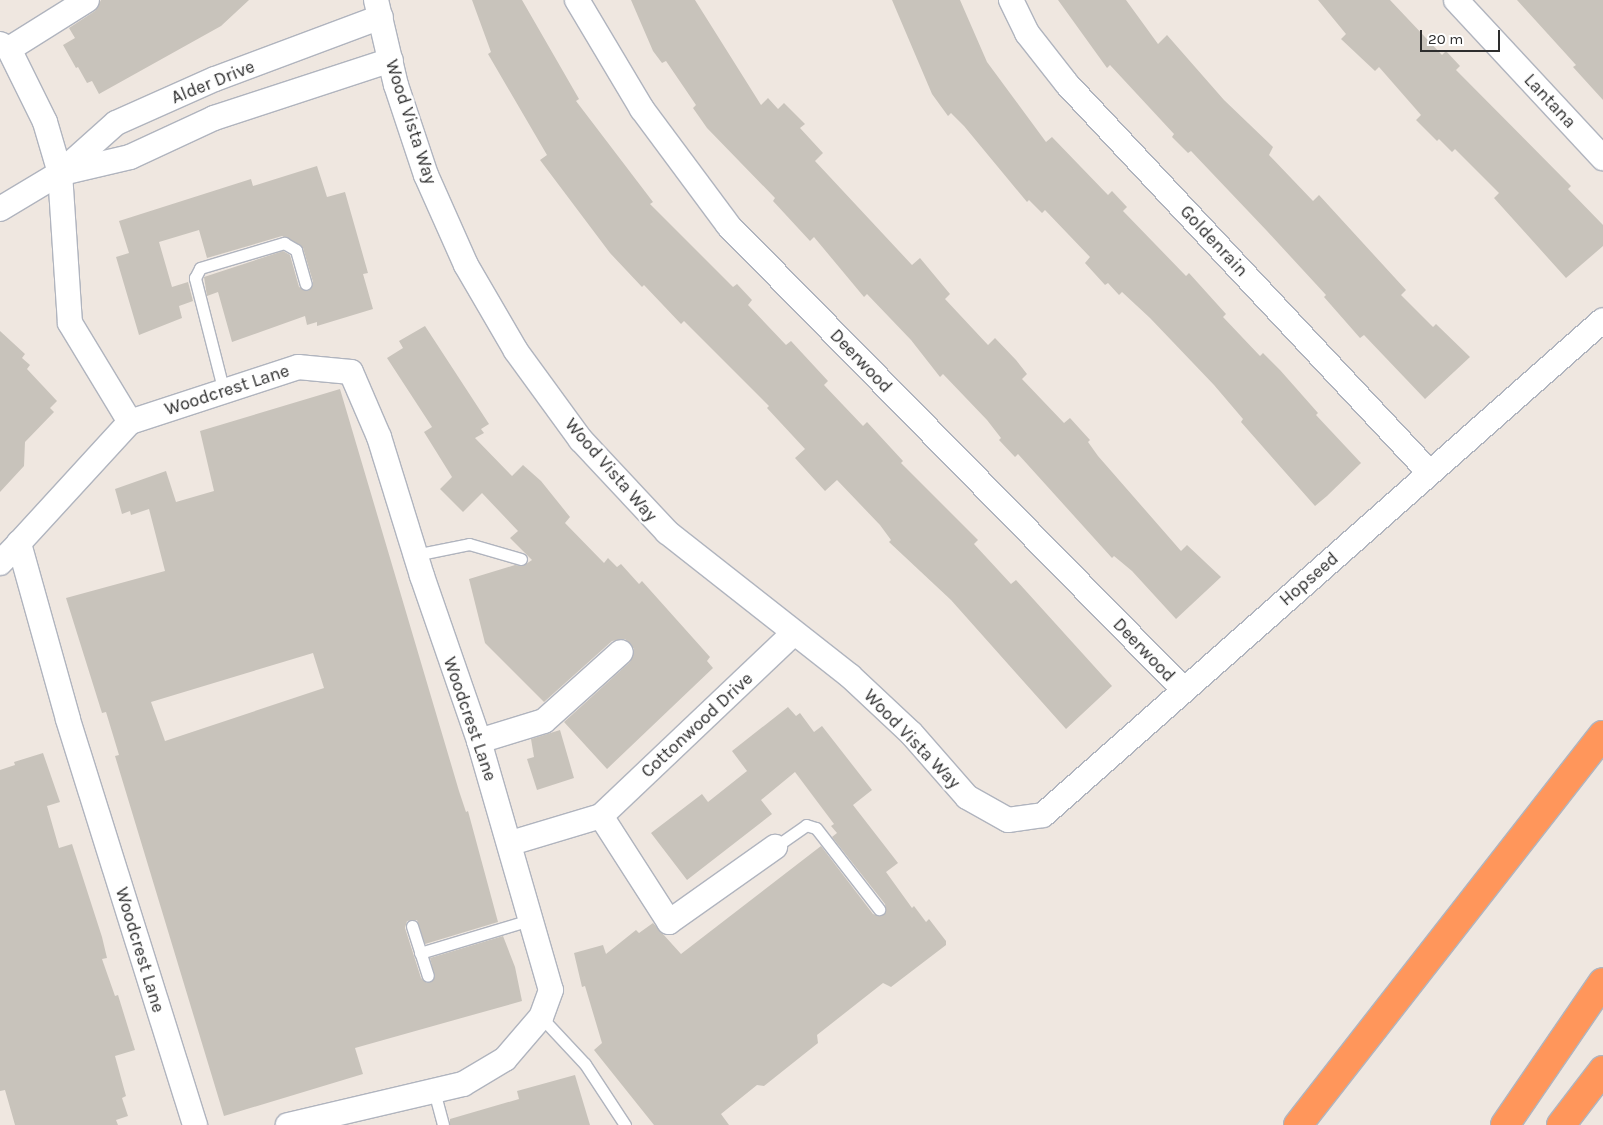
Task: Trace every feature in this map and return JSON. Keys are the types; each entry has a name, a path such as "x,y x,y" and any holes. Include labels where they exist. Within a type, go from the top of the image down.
{"highway":[{"path":"1298,1125 1603,735"},
{"path":"1505,1125 1603,982"},
{"path":"1561,1125 1603,1070"}],"street":[{"path":"87,0 4,46 45,122 60,173 70,323 130,422"},
{"name":"Deerwood","path":"578,0 642,109 728,225 1184,690"},
{"name":"Goldenrain","path":"1011,0 1028,33 1066,84 1430,473"},
{"name":"Lantana","path":"1456,0 1603,158"},
{"name":"Wood Vista Way","path":"379,8 390,60 426,175 466,265 516,351 581,440 666,532 793,634 850,676 911,733 968,798 1008,820"},
{"name":"Alder Drive","path":"0,209 60,173 116,123 379,8"},
{"name":"Alder Drive","path":"60,173 130,157 214,118 390,60"},
{"name":"Hopseed","path":"1008,820 1043,815 1603,320"},
{"name":"Woodcrest Lane","path":"195,1125 68,719 6,556 130,422 298,367 352,372 379,437 415,554 479,741 511,843 551,990 541,1017 505,1059 463,1084 288,1125"},
{"name":"Cottonwood Drive","path":"511,843 601,816 793,634"},
{"path":"479,741 544,721 621,652"},
{"path":"601,816 669,922 775,846"}],"lane":[{"path":"224,392 195,278 200,268 284,243 296,250 306,284"},
{"path":"415,554 469,544 522,558"},
{"path":"775,846 806,825 816,828 879,909"},
{"path":"420,953 533,919"},
{"path":"412,926 428,976"},
{"path":"541,1017 585,1064 624,1125"},
{"path":"434,1091 443,1125"}],"building":[{"path":"101,0 249,0 221,26 99,94 92,81 87,83 63,45 75,38 69,28 95,11"},
{"path":"472,0 522,0 579,99 576,101 653,202 650,204 733,287 737,284 752,300 748,305 786,345 791,341 828,381 824,385 863,426 867,422 903,461 901,463 978,540 974,544 1011,584 1016,580 1112,686 1066,729 951,600 889,542 891,540 880,525 837,480 825,491 795,458 805,449 767,408 769,406 684,321 681,324 644,285 642,287 610,253 540,160 547,155 488,54 491,52"},
{"path":"631,0 695,0 761,105 768,98 778,109 784,103 805,124 800,128 823,153 815,161 912,265 920,258 950,294 945,299 988,345 995,338 1016,360 1027,374 1022,379 1064,423 1070,418 1090,440 1088,442 1098,456 1181,551 1187,545 1221,577 1176,619 1132,571 1114,556 1112,558 1018,454 1015,457 999,440 1001,438 987,420 943,374 940,377 911,340 867,294 864,297 814,237 810,241 773,201 775,198 707,128 693,108 696,105 666,61 662,63 653,51"},
{"path":"892,0 960,0 987,62 1046,142 1052,137 1108,195 1112,191 1127,207 1123,211 1186,276 1189,273 1226,314 1223,317 1260,356 1263,353 1280,370 1318,413 1316,415 1361,463 1327,496 1315,506 1241,422 1243,419 1214,385 1150,318 1122,292 1119,295 1108,283 1105,285 1085,263 1090,257 1045,210 1042,213 1029,200 1027,202 964,126 951,113 948,116 932,94"},
{"path":"1058,0 1126,0 1158,44 1167,35 1224,100 1273,147 1269,155 1313,201 1319,195 1406,290 1401,295 1433,327 1436,324 1470,357 1425,399 1364,335 1360,338 1324,297 1326,295 1267,231 1191,151 1188,153 1172,137 1174,134 1110,65 1107,68"},
{"path":"1318,0 1390,0 1442,55 1446,51 1460,66 1456,70 1571,186 1568,189 1603,225 1603,246 1566,278 1494,198 1499,193 1455,149 1452,152 1439,139 1437,141 1416,120 1421,115 1379,67 1375,71 1341,39 1346,34"},
{"path":"1517,0 1603,0 1603,100 1573,67 1576,65"},
{"path":"317,166 327,197 345,192 368,273 363,274 373,309 317,326 317,322 307,325 305,316 232,342 218,292 207,296 204,277 283,251 290,255 299,287 308,291 313,282 303,248 282,236 207,258 199,230 159,242 172,287 188,282 193,301 179,306 182,318 139,335 116,257 129,253 119,221 251,179 253,186"},
{"path":"425,326 489,424 481,429 484,433 475,438 512,476 523,465 541,481 570,517 565,523 604,563 608,558 617,567 621,564 639,584 642,581 710,657 707,661 713,668 607,769 564,722 630,662 634,649 625,639 612,641 544,702 485,643 469,579 515,565 523,566 532,560 510,538 518,531 482,493 463,512 440,489 452,477 424,432 432,427 387,358 403,348 399,341"},
{"path":"0,331 25,354 22,358 30,365 27,369 57,401 50,408 54,412 25,442 24,466 0,492"},
{"path":"340,389 459,791 466,812 468,811 498,922 425,944 417,920 407,921 405,928 421,978 427,983 435,977 430,958 503,936 515,967 522,1001 355,1048 363,1074 224,1116 115,756 119,755 106,712 102,713 66,598 165,571 149,509 131,515 130,511 122,514 115,489 166,471 176,502 214,491 200,431","holes":["313,653 324,688 165,741 151,702"]},
{"path":"788,707 796,716 800,713 814,732 822,726 872,790 853,805 898,863 886,872 912,908 914,906 926,922 929,919 946,941 946,945 891,987 883,983 817,1035 818,1043 764,1086 757,1085 721,1114 729,1125 654,1125 594,1050 602,1043 585,986 582,987 574,953 603,945 606,954 636,930 639,933 653,923 681,954 821,846 873,914 880,916 886,911 885,904 832,837 837,833 831,826 834,824 795,772 761,800 772,814 687,880 651,833 702,794 708,802 747,771 732,751"},
{"path":"560,730 574,778 537,790 527,759 534,757 531,739"},
{"path":"43,753 60,802 47,806 59,848 72,844 102,937 107,958 102,959 115,996 118,995 135,1050 115,1056 126,1096 122,1098 128,1116 116,1120 118,1125 15,1125 5,1090 0,1091 0,770 15,765 14,762"},
{"path":"575,1075 590,1125 450,1125 450,1119 519,1099 517,1091"}]}
